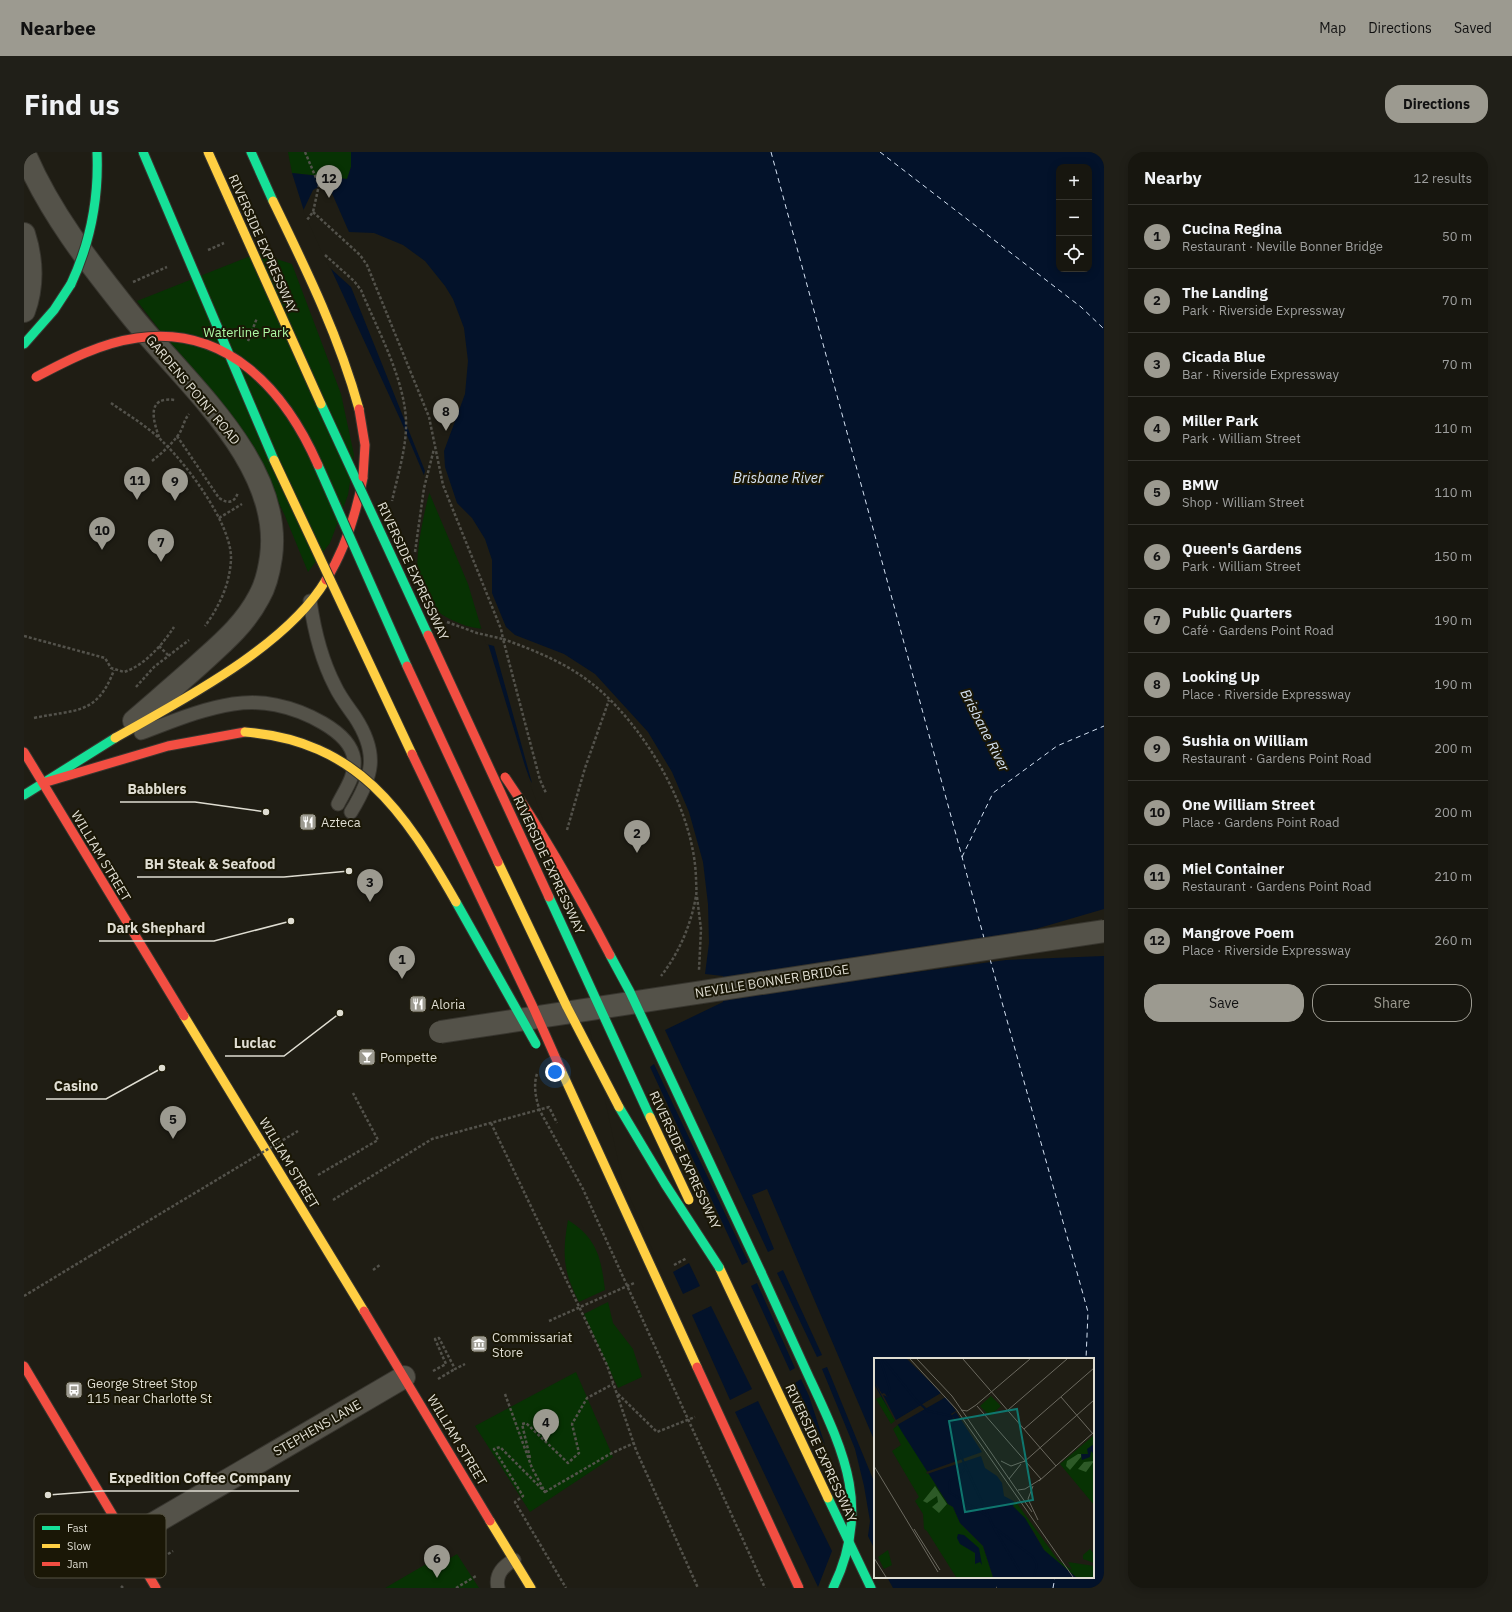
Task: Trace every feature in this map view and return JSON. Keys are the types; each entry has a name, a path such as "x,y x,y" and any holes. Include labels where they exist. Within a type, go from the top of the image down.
{"main road":[{"path":"24,344 54,310 71,284 86,251 94,220 99,181 97,152"},
{"path":"143,152 258,426 360,648 533,1007 582,1118 799,1588"},
{"name":"RIVERSIDE EXPRESSWAY","path":"208,152 268,287 719,1267 871,1588"},
{"path":"24,795 114,738 187,696 238,663 277,633 310,601 324,583 340,555 354,516 363,477 365,458 364,429 348,371 325,313 251,152"},
{"path":"33,379 80,354 118,341 144,336 181,337 208,344 242,362 272,389 290,411 314,454 374,594 543,957 647,1155 719,1267"},
{"path":"469,725 534,819 580,898 630,992 831,1425 845,1467 852,1502 851,1530 846,1558 833,1588"},
{"path":"43,783 171,745 222,734 245,732 283,737 317,747 356,770 382,794 409,828 435,868 507,995 582,1118"},
{"name":"WILLIAM STREET","path":"24,752 68,827 531,1588"},
{"path":"24,1366 112,1514"},
{"path":"150,1578 156,1588"}],"street":[{"name":"GARDENS POINT ROAD","path":"24,152 45,196 79,246 131,315 204,400 240,446 264,492 270,520 272,548 269,569 263,590 251,612 221,644 114,738"},
{"path":"24,234 30,272 29,294 24,311"},
{"name":"NEVILLE BONNER BRIDGE","path":"440,1032 1104,931"},
{"name":"STEPHENS LANE","path":"166,1516 404,1377"}],"lane":[{"path":"310,601 314,624 331,678 341,697 361,727 370,746 371,763 369,778 361,796 351,812"},
{"path":"96,750 184,716 208,710 244,703 276,705 318,720 341,737 349,747 354,757 353,770 338,804"},
{"path":"498,1588 497,1582 503,1568 514,1560"}],"path":[{"path":"304,224 313,212 319,185 305,152"},
{"path":"313,212 360,256 367,265 429,417 434,447 444,485 483,582 503,639"},
{"path":"203,252 224,242"},
{"path":"132,282 174,264"},
{"path":"247,344 268,287"},
{"path":"159,439 153,421 156,405 165,399 177,400 181,402"},
{"path":"111,403 168,447 195,479 222,524 231,558 228,576 216,611 203,629"},
{"path":"188,409 191,413"},
{"path":"152,461 168,447 177,436 186,418"},
{"path":"177,436 219,498 227,502 234,501 239,490 238,486"},
{"path":"415,555 424,488 434,447"},
{"path":"219,518 243,503"},
{"path":"442,619 454,626 526,646 555,659 583,677 604,693 642,738 666,776 682,814 696,866 696,895 688,928 672,961 659,978"},
{"path":"24,636 105,658 114,670 124,672 140,663 159,646 174,627"},
{"path":"133,690 154,667 193,637"},
{"path":"159,646 169,656"},
{"path":"34,718 58,713 66,713 86,707 101,697 114,670"},
{"path":"567,831 585,768 609,700"},
{"path":"318,1175 378,1140 353,1093"},
{"path":"333,1200 432,1139 540,1111"},
{"path":"491,1123 579,1309 608,1365 613,1384 634,1443 698,1588"},
{"path":"24,1296 298,1131"},
{"path":"373,1270 380,1265"},
{"path":"549,1321 579,1309 638,1281"},
{"path":"433,1372 446,1364 435,1340 439,1338 455,1369"},
{"path":"438,1379 465,1364"},
{"path":"532,1468 522,1424 526,1423 568,1463 579,1453 572,1424 587,1398 613,1384"},
{"path":"616,1392 657,1432 687,1419 701,1416"},
{"path":"505,1394 532,1468 545,1492"},
{"path":"545,1492 610,1454 634,1443"},
{"path":"545,1492 500,1447 494,1449 523,1496 514,1502 566,1588"},
{"path":"168,1554 173,1551"},
{"path":"456,1588 476,1576"}],"green space":[{"path":"288,152 351,152 351,167 347,179 292,173"},
{"name":"Waterline Park","path":"258,253 292,264 341,394 354,455 348,495 330,543 308,572 285,516 254,451 137,301"},
{"path":"434,477 487,629 466,626 446,617 432,606 421,591 417,567 418,551 423,518"},
{"path":"568,1220 585,1234 596,1250 602,1268 605,1290 579,1302 570,1281 565,1262 565,1243"},
{"path":"608,1302 613,1323 633,1349 642,1377 618,1388 584,1314"},
{"path":"576,1372 613,1457 530,1512 475,1426"},
{"path":"457,1554 479,1588 385,1588 428,1563 432,1569"}],"water":[{"name":"Brisbane River","path":"351,152 1104,152 1104,1588 806,1588 624,1178 572,897 525,766 470,584 401,421 303,208 292,173 347,179 351,167"}],"pier":[{"path":"327,182 349,232 374,233 403,245 425,261 445,286 453,299 464,328 468,361 465,394 444,451 445,467 457,503 472,518 485,539 492,560 492,593 506,627 515,635 564,654 595,674 648,732 672,772 689,812 703,862 708,904 709,943 705,974 723,976 723,980 1001,939 1104,909 1104,956 1006,960 723,998 723,1002 665,1030 768,1252 774,1249 752,1195 767,1189 874,1440 874,1482 827,1367 822,1369 855,1449 864,1486 870,1521 868,1536 874,1548 874,1578 888,1578 893,1588 804,1588 710,1383 622,1179 586,1011 570,897 527,775 532,783 494,646 486,644 468,584 423,478 425,471 351,287 329,267 303,211 313,190","holes":["654,1064 748,1262 742,1265 650,1067","689,1263 700,1286 683,1294 673,1272","783,1270 822,1355 817,1357 777,1273","757,1283 795,1368 790,1371 751,1286","711,1306 752,1389 730,1400 692,1315","801,1379 809,1396 825,1445 795,1383","758,1401 832,1551 818,1587 735,1412"]}],"ferry route":[{"path":"771,152 984,938"},
{"path":"880,152 1081,307 1104,329"},
{"path":"962,857 993,793 1057,746 1104,726"},
{"path":"990,959 1088,1312 1086,1358"},
{"path":"1053,1588 1055,1578"}],"traffic: fast":[{"path":"71,284 89,236 97,186 97,152"},
{"path":"143,152 274,460"},
{"path":"251,152 273,201"},
{"path":"24,344 54,310 71,284"},
{"path":"321,404 428,635"},
{"path":"318,465 407,666"},
{"path":"24,795 115,738"},
{"path":"549,897 650,1117"},
{"path":"456,902 536,1044"},
{"path":"610,955 630,992 761,1272"},
{"path":"619,1107 665,1184 719,1267"},
{"path":"761,1272 833,1430 849,1481 852,1506 851,1532 845,1559 833,1588"},
{"path":"828,1498 871,1588"}],"traffic: slow":[{"path":"208,152 321,404"},
{"path":"273,201 332,329 359,409"},
{"path":"274,460 412,754"},
{"path":"115,738 171,707 231,670 286,628 308,604 326,580"},
{"path":"245,732 284,738 318,750 348,766 373,786 396,811 417,838 456,902"},
{"path":"498,862 567,1007 619,1107"},
{"path":"184,1016 364,1311"},
{"path":"561,1070 697,1367"},
{"path":"650,1117 689,1200"},
{"path":"719,1267 828,1498"},
{"path":"490,1521 531,1588"}],"traffic: jam":[{"path":"36,377 85,353 124,340 169,337 199,342 225,353 249,368 270,388 304,437 318,465"},
{"path":"359,409 365,445 363,477"},
{"path":"326,580 345,543 357,505 363,478"},
{"path":"428,635 549,897"},
{"path":"407,666 498,862"},
{"path":"43,783 168,746 245,732"},
{"path":"24,752 184,1016"},
{"path":"412,754 533,1007 561,1070"},
{"path":"505,777 560,864 610,955"},
{"path":"364,1311 490,1521"},
{"path":"24,1366 112,1514"},
{"path":"697,1367 799,1588"},
{"path":"150,1578 156,1588"}],"place":[{"name":"Mangrove Poem","path":"329,198"},
{"name":"Looking Up","path":"446,431"},
{"name":"Miel Container","path":"137,500"},
{"name":"Sushia on William","path":"175,501"},
{"name":"One William Street","path":"102,550"},
{"name":"Public Quarters","path":"161,562"},
{"name":"Babblers","path":"266,812"},
{"name":"Azteca","path":"308,822"},
{"name":"The Landing","path":"637,853"},
{"name":"BH Steak & Seafood","path":"349,871"},
{"name":"Cicada Blue","path":"370,902"},
{"name":"Dark Shephard","path":"291,921"},
{"name":"Cucina Regina","path":"402,979"},
{"name":"Aloria","path":"418,1004"},
{"name":"Luclac","path":"340,1013"},
{"name":"Pompette","path":"367,1057"},
{"name":"Casino","path":"162,1068"},
{"name":"BMW","path":"173,1139"},
{"name":"Commissariat Store","path":"479,1344"},
{"name":"George Street Stop 115 near Charlotte St","path":"74,1390"},
{"name":"Miller Park","path":"546,1442"},
{"name":"Expedition Coffee Company","path":"48,1495"},
{"name":"Queen's Gardens","path":"437,1578"}]}
